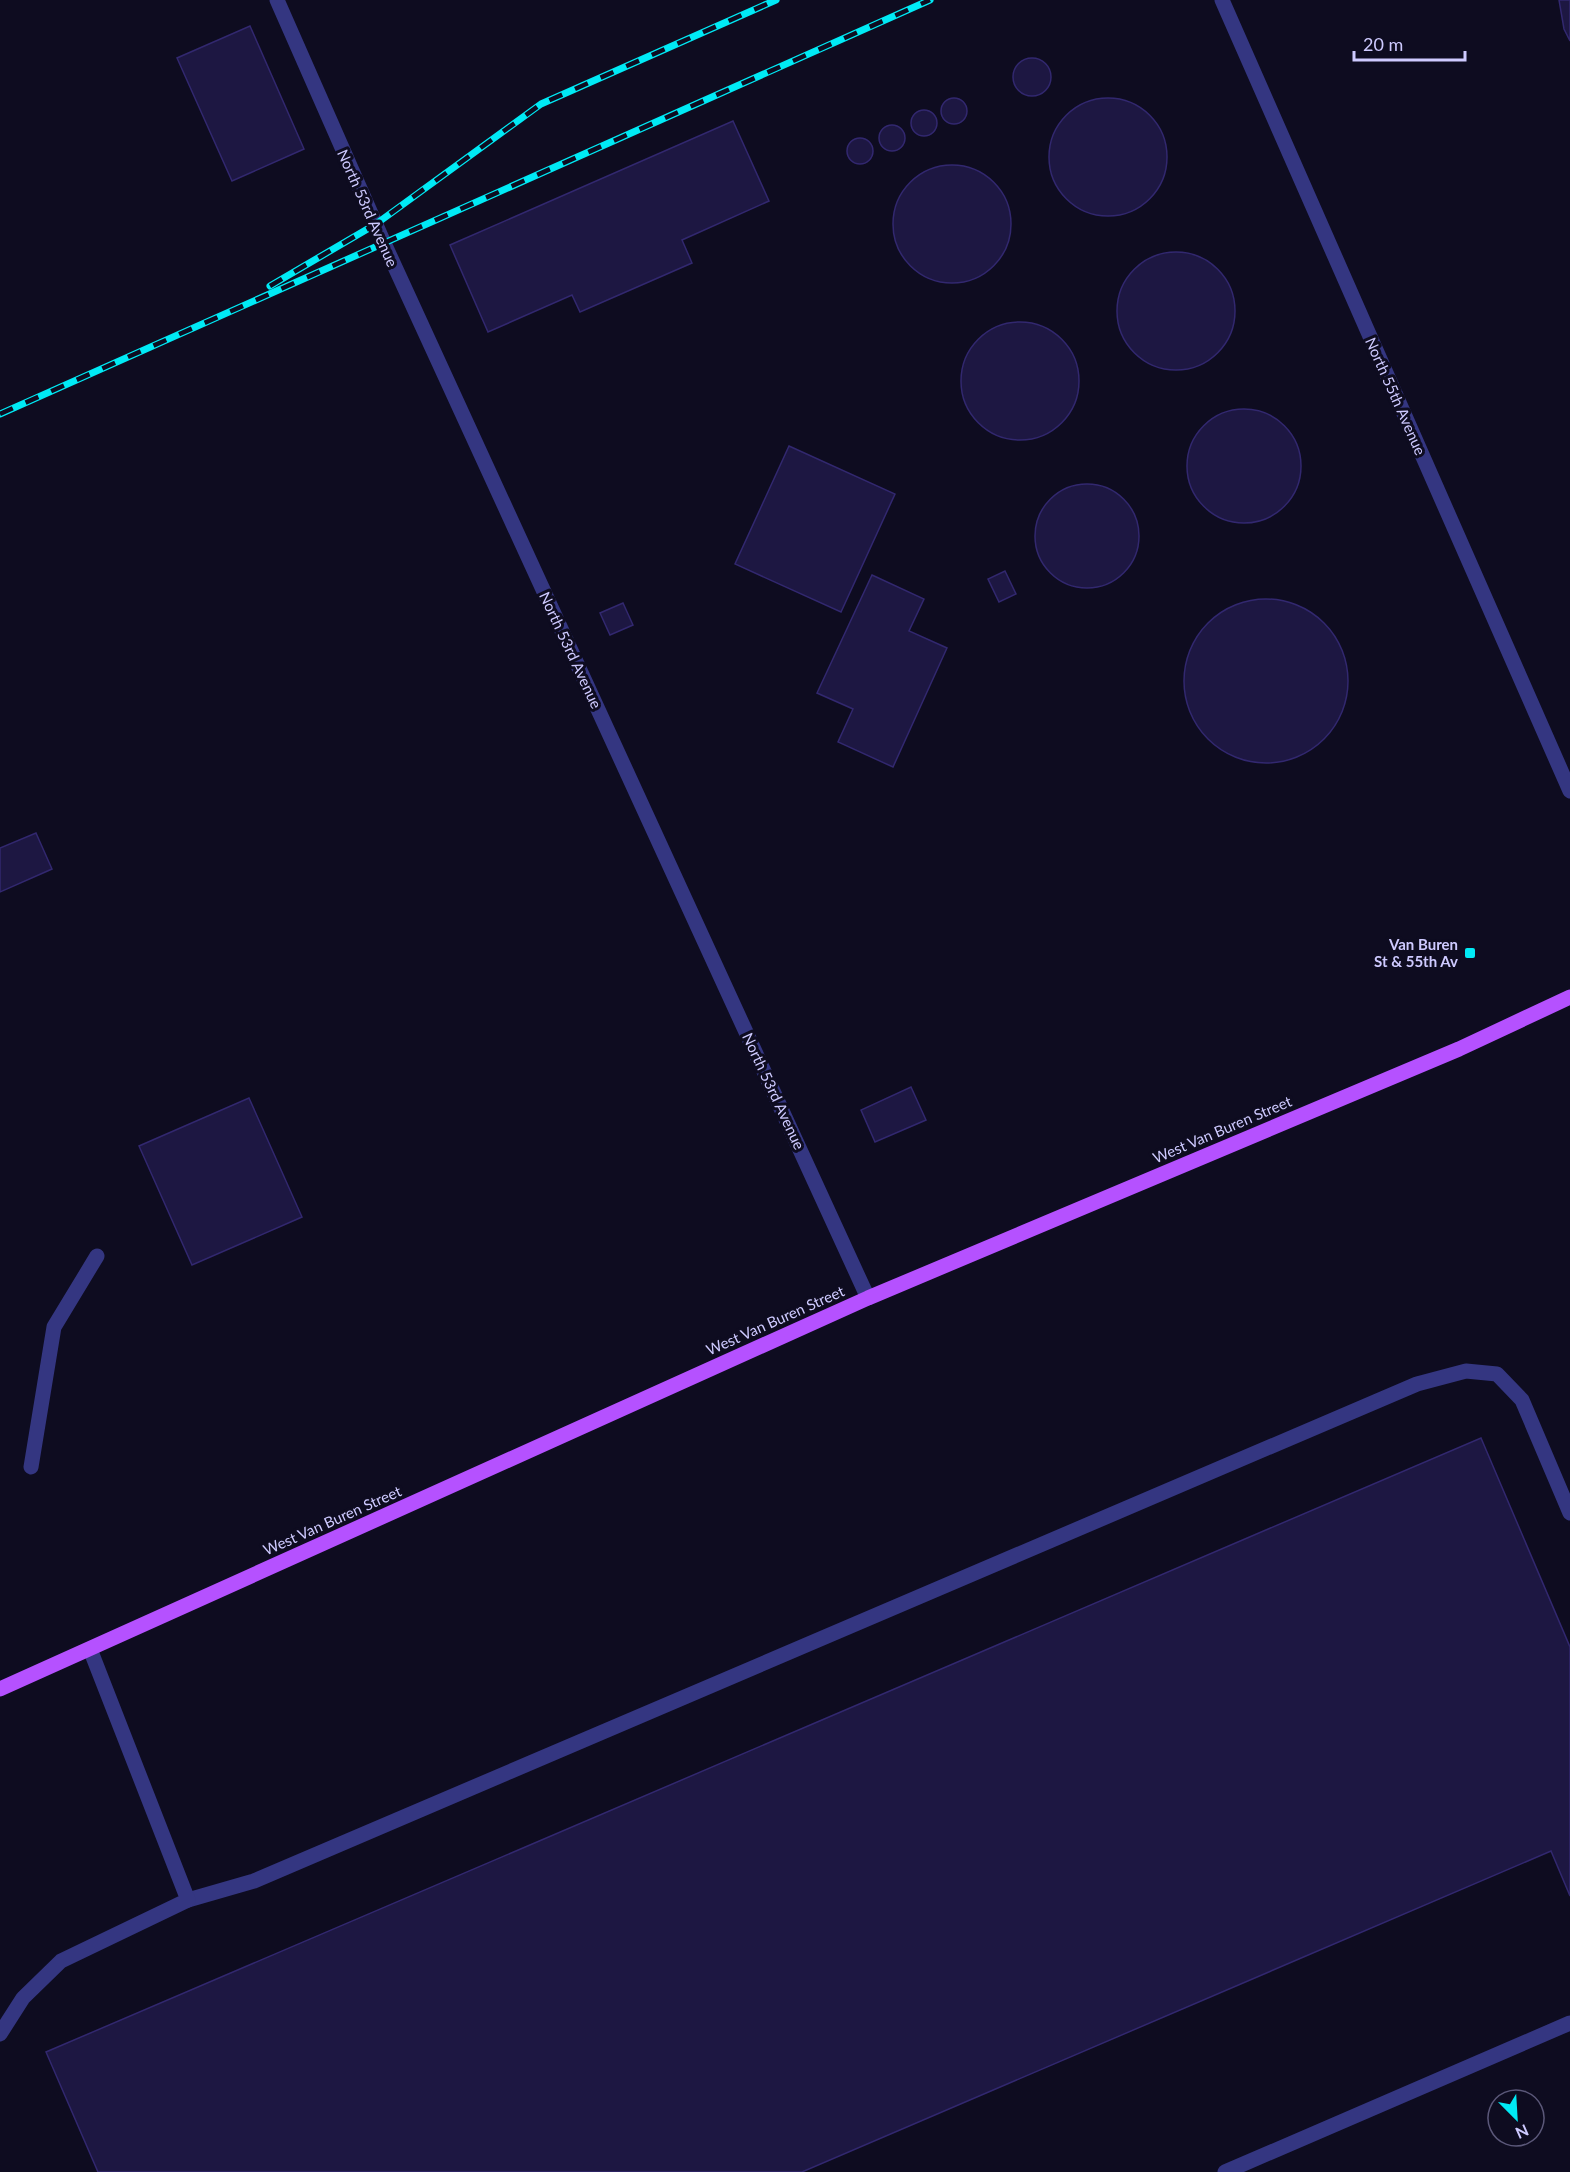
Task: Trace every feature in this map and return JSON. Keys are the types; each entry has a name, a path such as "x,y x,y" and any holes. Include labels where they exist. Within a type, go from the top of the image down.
{"main road":[{"name":"West Van Buren Street","path":"0,1689 868,1298 1459,1049 1570,997"}],"street":[{"name":"North 53rd Avenue","path":"277,0 384,243 868,1298"},
{"name":"North 55th Avenue","path":"1222,0 1570,791"},
{"path":"31,1467 54,1327 97,1256"},
{"path":"0,2034 23,1998 61,1961 188,1900 254,1881 1417,1384 1466,1371 1497,1374 1522,1400 1570,1513"},
{"path":"90,1649 188,1900"},
{"path":"1225,2172 1570,2023"}],"building":[{"path":"1559,0 1570,0 1570,41 1564,29"},
{"path":"250,26 304,149 232,181 177,58"},
{"path":"1032,58 1045,64 1051,77 1045,90 1032,96 1019,90 1013,77 1019,64"},
{"path":"954,98 963,102 967,111 963,120 954,124 945,120 941,111 945,102"},
{"path":"1108,98 1131,102 1150,115 1163,134 1167,157 1163,180 1150,199 1131,212 1108,216 1085,212 1066,199 1053,180 1049,157 1053,134 1066,115 1085,102"},
{"path":"924,110 933,114 937,123 933,132 924,136 915,132 911,123 915,114"},
{"path":"733,121 769,201 682,240 692,263 580,312 572,295 488,332 450,245"},
{"path":"892,125 901,129 905,138 901,147 892,151 883,147 879,138 883,129"},
{"path":"860,138 869,142 873,151 869,160 860,164 851,160 847,151 851,142"},
{"path":"952,165 975,169 994,182 1007,201 1011,224 1007,247 994,266 975,279 952,283 929,279 910,266 897,247 893,224 897,201 910,182 929,169"},
{"path":"1176,252 1199,256 1218,269 1231,288 1235,311 1231,334 1218,353 1199,366 1176,370 1153,366 1134,353 1121,334 1117,311 1121,288 1134,269 1153,256"},
{"path":"1020,322 1043,326 1062,339 1075,358 1079,381 1075,404 1062,423 1043,436 1020,440 997,436 978,423 965,404 961,381 965,358 978,339 997,326"},
{"path":"1244,409 1266,413 1285,425 1297,444 1301,466 1297,488 1285,507 1266,519 1244,523 1222,519 1203,507 1191,488 1187,466 1191,444 1203,425 1222,413"},
{"path":"789,446 895,494 841,612 735,564"},
{"path":"1087,484 1107,488 1124,499 1135,516 1139,536 1135,556 1124,573 1107,584 1087,588 1067,584 1050,573 1039,556 1035,536 1039,516 1050,499 1067,488"},
{"path":"1005,571 1016,594 999,602 988,579"},
{"path":"872,575 924,599 909,631 947,648 893,767 838,742 853,709 817,693"},
{"path":"1266,599 1282,600 1298,605 1312,612 1324,623 1335,635 1342,649 1347,665 1347,697 1342,713 1335,727 1324,739 1312,750 1298,757 1282,762 1266,763 1250,762 1234,757 1220,750 1208,739 1197,727 1190,713 1185,697 1184,681 1185,665 1190,649 1197,635 1208,623 1220,612 1234,605 1250,600"},
{"path":"623,603 633,625 610,635 600,613"},
{"path":"36,833 52,869 0,892 0,848"},
{"path":"911,1087 926,1120 875,1142 861,1110"},
{"path":"249,1098 302,1217 192,1265 139,1146"},
{"path":"1481,1438 1570,1647 1570,1896 1551,1851 802,2172 98,2172 46,2052"}],"railway":[{"path":"270,286 376,224 541,104 776,0"},
{"path":"0,414 930,0"}],"place":[{"name":"Van Buren St & 55th Av","path":"1470,953"}]}
